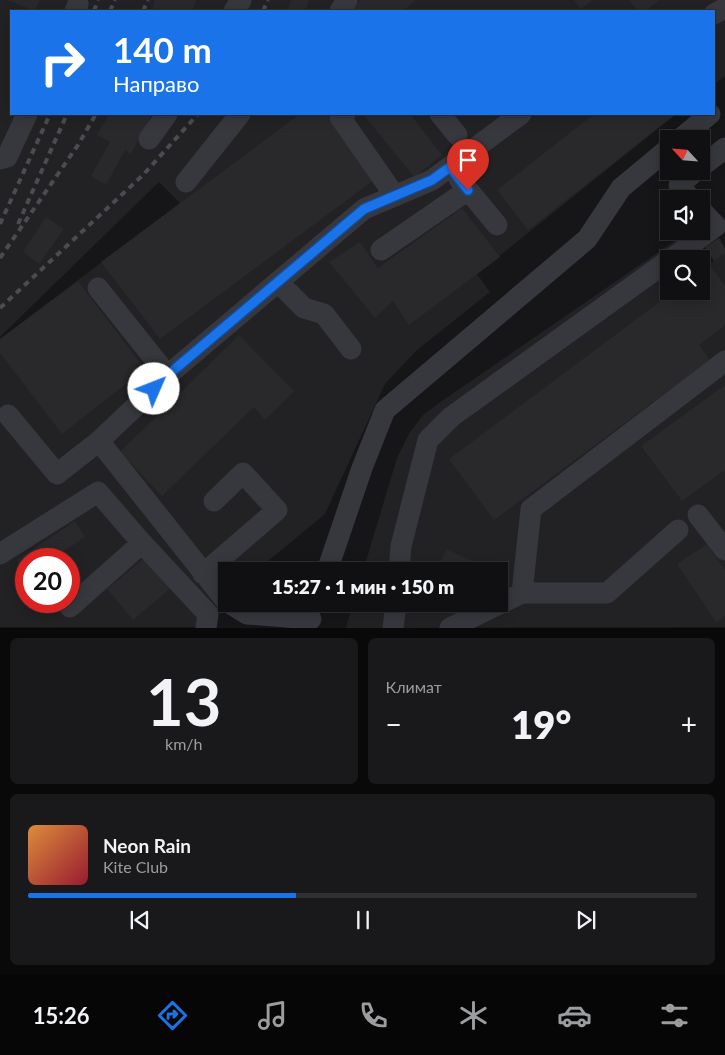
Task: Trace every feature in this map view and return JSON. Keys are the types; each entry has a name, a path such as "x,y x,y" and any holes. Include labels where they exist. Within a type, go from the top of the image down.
{"lane":[{"path":"715,110 725,102"},
{"path":"0,159 7,157 27,115"},
{"path":"149,139 166,115"},
{"path":"186,182 239,115"},
{"path":"343,115 340,117 395,196"},
{"path":"441,115 457,135"},
{"path":"8,415 57,474 99,441 168,376 364,209 432,180 521,115"},
{"path":"691,130 709,115"},
{"path":"710,160 725,148"},
{"path":"330,562 362,468 385,410 587,239 620,188 660,155"},
{"path":"450,167 497,226"},
{"path":"683,190 679,185 685,180"},
{"path":"382,250 468,190"},
{"path":"710,220 716,226 710,230"},
{"path":"683,250 696,240"},
{"path":"400,562 401,546 428,440 451,417 660,266"},
{"path":"278,282 304,308 324,314 351,349"},
{"path":"98,288 168,376"},
{"path":"522,593 531,509 725,361"},
{"path":"99,441 218,591"},
{"path":"204,574 277,510 243,473 214,502"},
{"path":"0,554 98,492 142,544 208,614 206,628"},
{"path":"698,515 725,550"},
{"path":"450,628 522,593 607,593 678,530"},
{"path":"80,599 142,544"},
{"path":"244,612 247,614 313,617"},
{"path":"394,628 395,612"}],"shaded area":[{"path":"0,0 725,0 725,76 715,83 715,10 10,10 10,115 675,115 477,274 490,292 417,350 385,384 325,514 267,562 218,562 217,627 0,627 0,339 180,203 159,182 0,337"},
{"path":"676,240 697,240 702,250 661,250"},
{"path":"660,251 660,300 710,300 710,263 725,254 725,627 346,628 351,612 508,612 508,562 366,562 397,458 410,432 423,415"}],"building":[{"path":"7,0 40,0 35,10"},
{"path":"155,0 196,0 193,10 152,10"},
{"path":"291,0 309,0 305,10 287,10"},
{"path":"360,0 416,0 404,10 349,10"},
{"path":"574,0 593,0 580,9"},
{"path":"629,0 660,0 646,10 637,10"},
{"path":"108,115 151,115 131,154 125,150 106,185 91,176 110,142 97,135"},
{"path":"299,115 327,115 374,180 160,339 101,262"},
{"path":"364,115 411,115 442,155 414,177"},
{"path":"593,115 675,115 528,230 497,190"},
{"path":"462,208 500,257 409,325 393,301 375,318 329,262 360,242 378,268"},
{"path":"46,217 64,229 39,264 23,252"},
{"path":"719,238 725,248 725,254 714,261 710,255 710,250 707,250 705,247"},
{"path":"710,265 725,286 725,325 699,345 710,360 494,520 449,459 662,300 710,300"},
{"path":"78,281 145,369 62,434 0,353 0,339"},
{"path":"239,335 294,391 265,420 254,407 162,496 120,452"},
{"path":"725,385 725,470 682,501 641,446"},
{"path":"75,521 85,537 68,548 35,548"},
{"path":"707,544 725,570 725,616 716,622 677,564"},
{"path":"447,549 474,562 440,562"},
{"path":"148,555 173,586 133,620 107,589"}],"railway":[{"path":"94,10 98,0"},
{"path":"110,10 115,0"},
{"path":"143,10 148,0"},
{"path":"263,10 268,0"},
{"path":"0,224 50,115"},
{"path":"18,224 67,115"},
{"path":"0,258 78,145 95,115"},
{"path":"0,308 143,175 197,115"}],"route":[{"path":"154,389 175,369 364,209 432,180 450,167 468,190"}]}
